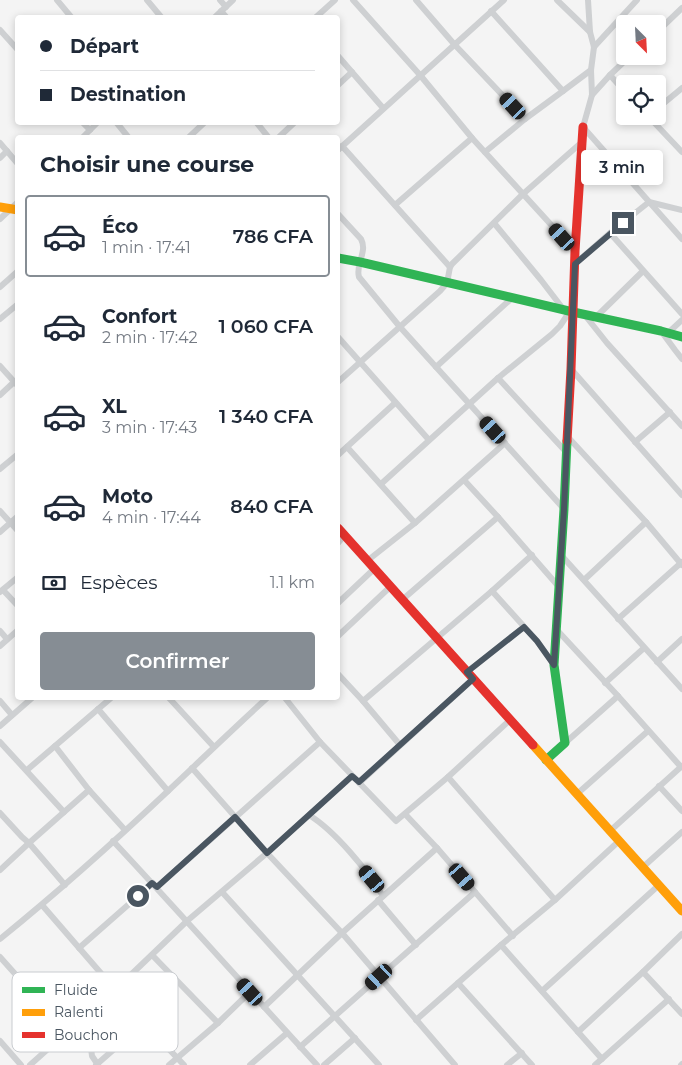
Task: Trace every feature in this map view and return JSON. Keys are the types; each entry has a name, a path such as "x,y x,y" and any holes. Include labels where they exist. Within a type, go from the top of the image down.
{"street":[{"path":"57,0 70,15"},
{"path":"147,0 160,15"},
{"path":"220,0 226,15"},
{"path":"217,15 233,0"},
{"path":"318,15 335,0"},
{"path":"353,0 420,75 472,138 575,251"},
{"path":"416,0 454,44 525,119"},
{"path":"450,267 395,205 340,148 504,0"},
{"path":"557,0 590,32"},
{"path":"564,743 554,665 571,369 569,311 575,264 583,127 592,95 591,70 594,47 590,32 588,0"},
{"path":"594,47 637,0"},
{"path":"666,23 682,8"},
{"path":"491,11 563,91"},
{"path":"0,30 15,47"},
{"path":"340,58 383,108"},
{"path":"592,95 621,65"},
{"path":"485,152 525,119 591,70"},
{"path":"340,83 352,72"},
{"path":"610,75 616,82"},
{"path":"666,101 682,88"},
{"path":"85,125 90,130"},
{"path":"85,135 95,125"},
{"path":"118,125 127,135"},
{"path":"192,135 202,125"},
{"path":"258,125 267,135"},
{"path":"281,135 292,125"},
{"path":"656,125 682,152"},
{"path":"583,127 682,239"},
{"path":"395,205 472,138"},
{"path":"340,380 430,300 447,283 450,267 523,194 582,142"},
{"path":"0,143 15,160"},
{"path":"0,158 7,151"},
{"path":"649,202 682,210"},
{"path":"575,264 649,202"},
{"path":"0,207 15,207"},
{"path":"0,219 15,208"},
{"path":"340,216 363,243 364,248 358,271 359,277 400,327 564,509"},
{"path":"494,223 569,311"},
{"path":"610,233 682,314"},
{"path":"340,258 682,337"},
{"path":"596,317 643,271"},
{"path":"0,287 15,274"},
{"path":"436,367 512,298"},
{"path":"0,319 15,306"},
{"path":"381,484 498,378 552,334 560,326 569,311"},
{"path":"584,314 607,343 682,426"},
{"path":"665,332 682,320"},
{"path":"665,332 674,350 682,359"},
{"path":"340,339 429,440"},
{"path":"0,366 15,383"},
{"path":"571,369 682,496"},
{"path":"498,378 567,453"},
{"path":"0,395 15,385"},
{"path":"340,453 395,403"},
{"path":"635,442 670,412"},
{"path":"567,436 681,563 618,619"},
{"path":"367,561 415,523 505,443"},
{"path":"347,447 415,523"},
{"path":"0,469 15,456"},
{"path":"464,480 559,587"},
{"path":"0,511 15,528"},
{"path":"402,600 498,517"},
{"path":"0,532 15,519"},
{"path":"584,580 646,522"},
{"path":"341,540 367,561 682,911"},
{"path":"561,555 682,689"},
{"path":"363,701 532,556"},
{"path":"340,601 374,569"},
{"path":"15,580 2,591 15,603"},
{"path":"340,634 390,587"},
{"path":"492,591 537,641 554,665"},
{"path":"359,782 400,745 470,675 524,627"},
{"path":"557,630 682,766 610,831"},
{"path":"0,631 7,639"},
{"path":"0,646 15,632"},
{"path":"657,662 682,639"},
{"path":"605,683 644,648"},
{"path":"340,676 400,745"},
{"path":"546,760 618,696"},
{"path":"0,726 30,700"},
{"path":"27,770 109,700"},
{"path":"171,700 214,747"},
{"path":"0,939 42,906 114,841 264,700"},
{"path":"287,700 320,742 395,821 510,720"},
{"path":"0,701 12,715"},
{"path":"98,709 168,791"},
{"path":"577,794 648,730"},
{"path":"0,742 64,812"},
{"path":"78,948 235,817 320,742"},
{"path":"55,746 89,790 125,830"},
{"path":"192,768 267,853 342,933 455,1065"},
{"path":"135,972 187,922 352,776"},
{"path":"448,776 555,900"},
{"path":"659,786 682,811"},
{"path":"0,870 89,790"},
{"path":"0,813 65,885"},
{"path":"405,814 513,936"},
{"path":"309,815 320,822 334,836 372,879 381,898 416,945"},
{"path":"643,867 681,835"},
{"path":"114,841 317,1065"},
{"path":"416,1020 555,900 619,841"},
{"path":"264,1007 297,974 437,848"},
{"path":"542,991 658,885"},
{"path":"222,892 379,1065"},
{"path":"300,1047 475,892"},
{"path":"42,906 99,972"},
{"path":"578,1032 644,972 682,934"},
{"path":"501,945 602,1059"},
{"path":"153,956 169,972"},
{"path":"0,957 13,972"},
{"path":"644,972 682,1014"},
{"path":"178,982 218,1023"},
{"path":"458,984 532,1065"},
{"path":"169,1065 218,1023 250,992"},
{"path":"595,1065 669,999"},
{"path":"250,1065 287,1033"},
{"path":"324,1065 355,1038"},
{"path":"0,1041 22,1065"},
{"path":"30,1065 44,1052"},
{"path":"92,1052 97,1065 112,1052"},
{"path":"171,1052 184,1065"},
{"path":"507,1065 522,1052"}],"traffic: fast":[{"path":"340,258 682,337"},
{"path":"546,760 565,743 554,665 567,441"}],"traffic: slow":[{"path":"0,207 15,210"},
{"path":"533,745 682,911"}],"traffic: jam":[{"path":"567,441 575,251 583,127"},
{"path":"340,530 533,745"}],"route":[{"path":"138,896 152,883 157,887 235,817 267,853 352,776 359,782 473,679 467,672 524,627 537,641 554,665 567,453 575,264 623,223"}]}
